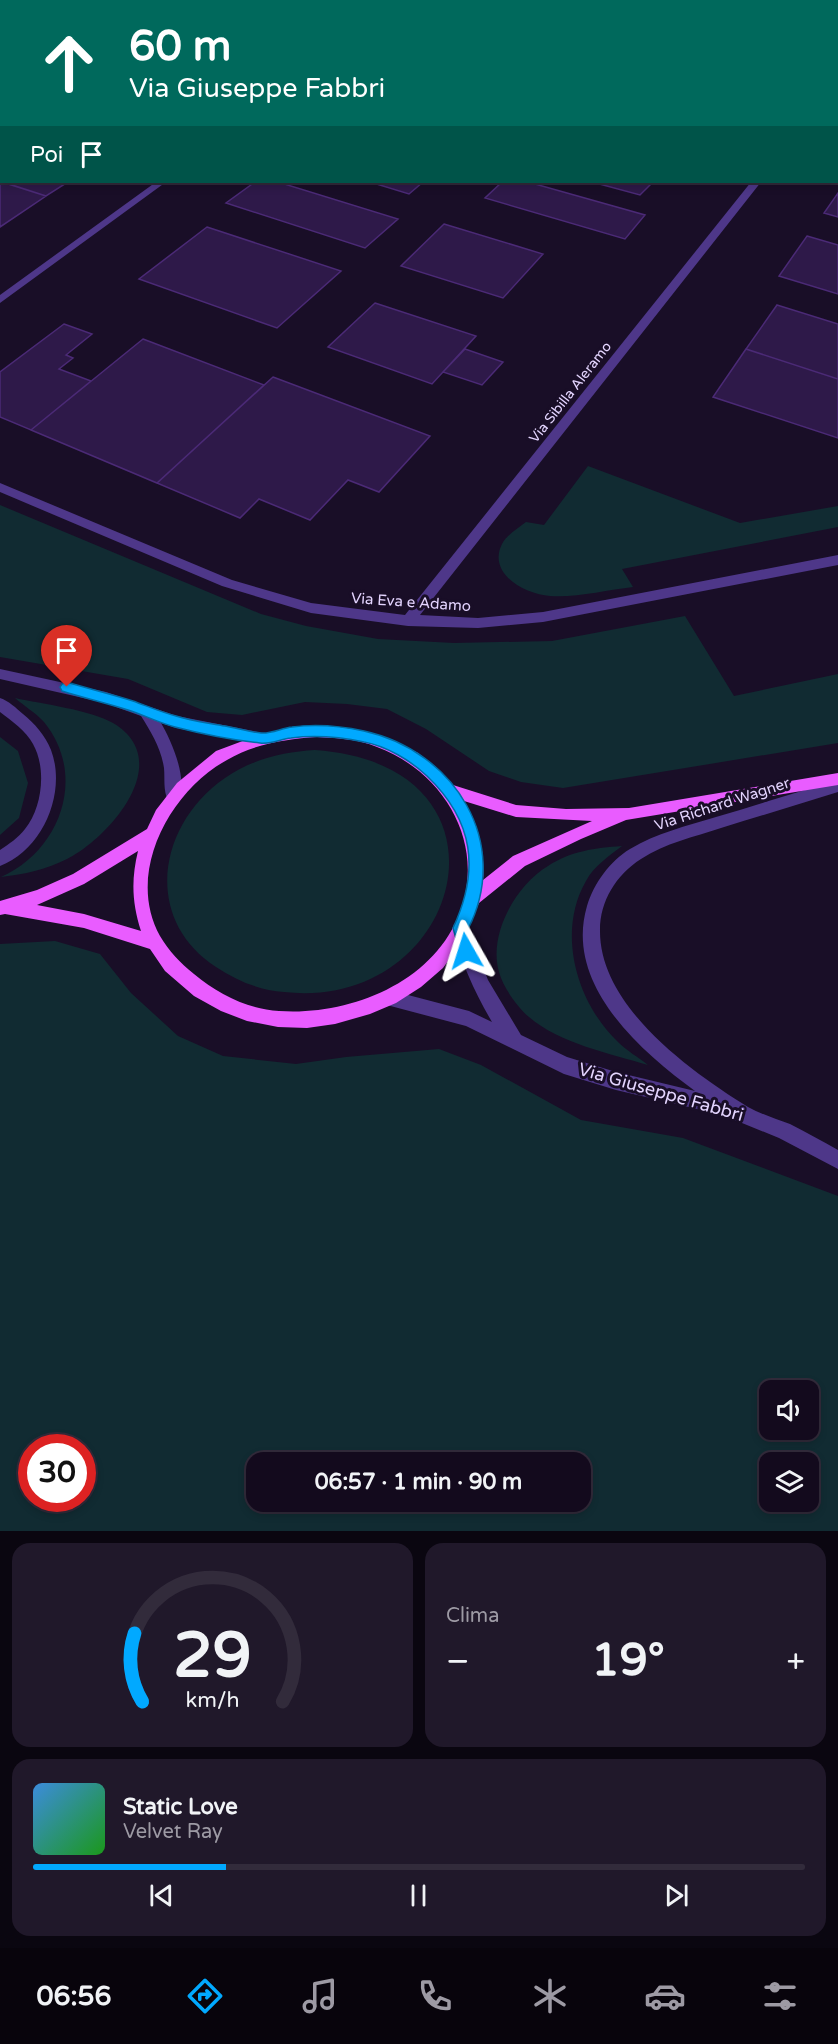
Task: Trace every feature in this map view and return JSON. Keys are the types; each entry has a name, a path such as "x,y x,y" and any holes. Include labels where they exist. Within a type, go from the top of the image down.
{"main road":[{"name":"Via Richard Wagner","path":"317,731 364,736 403,751 429,769 450,790 467,821 477,855 476,884 460,928 450,946 429,971 389,998 362,1010 329,1017 297,1020 252,1014 218,1001 185,980 156,944 144,917 141,899 140,879 150,834 173,796 211,762 241,746 290,732 317,731"},
{"name":"Via Richard Wagner","path":"450,790 516,811 629,814 838,779"},
{"name":"Via Richard Wagner","path":"471,900 519,861 575,834 629,814"},
{"name":"Via Richard Wagner","path":"2,907 70,884 115,860 150,834"},
{"name":"Via Richard Wagner","path":"2,907 93,922 122,930 156,944"}],"street":[{"path":"0,300 160,183"},
{"name":"Via Sibilla Aleramo","path":"408,621 755,183"},
{"name":"Via Eva e Adamo","path":"0,487 227,583 311,608 408,621 478,623 543,617 838,560"},
{"path":"0,674 67,687 176,722 263,739"},
{"path":"0,704 27,726 38,739 47,764 48,781 44,806 32,832 0,859"},
{"path":"146,712 158,729 171,755 173,796"},
{"name":"Via Richard Wagner","path":"743,1114 655,1047 634,1028 611,995 594,956 590,934 596,896 617,868 633,855 650,847 672,837 838,786"},
{"name":"Via Giuseppe Fabbri","path":"460,928 474,970 492,1009 515,1041"},
{"name":"Via Giuseppe Fabbri","path":"389,998 469,1019 564,1065 616,1081 710,1102 786,1132 838,1160"}],"shaded area":[{"path":"588,466 740,523 838,506 838,527 622,569 633,587 580,595 550,596 520,587 504,573 500,564 499,555 502,544 526,522 544,525"},
{"path":"0,505 261,614 306,626 378,639 454,643 552,641 685,616 734,696 838,674 838,743 563,788 521,782 489,771 426,729 387,709 305,702 242,715 207,712 128,679 0,657"},
{"path":"15,698 79,711 113,723 131,739 139,757 138,777 130,797 117,817 84,849 51,866 1,877 22,865 39,849 52,831 61,810 65,788 64,765 57,743 44,722"},
{"path":"0,737 18,751 28,783 19,818 0,835"},
{"path":"315,750 382,766 426,797 446,838 447,884 429,928 394,965 346,988 275,991 232,977 192,947 177,924 169,898 168,872 173,845 185,820 202,797 235,771 257,761"},
{"path":"622,846 597,866 586,881 577,901 572,945 575,966 591,1008 618,1042 648,1065 586,1047 541,1026 524,1013 511,996 501,978 497,957 501,927 507,912 525,885 536,874 574,854 593,849"},
{"path":"55,941 100,954 131,993 178,1036 223,1056 296,1064 439,1049 481,1065 581,1120 683,1138 838,1196 838,1531 0,1531 0,944"}],"building":[{"path":"0,183 46,196 0,227"},
{"path":"6,183 66,183 46,196"},
{"path":"254,183 281,183 398,219 365,248 226,203"},
{"path":"373,183 422,183 409,194"},
{"path":"501,183 532,183 645,215 625,239 485,198"},
{"path":"596,183 652,183 640,195"},
{"path":"838,193 838,217 824,213"},
{"path":"444,224 543,254 503,298 401,266"},
{"path":"207,227 341,271 277,328 139,279"},
{"path":"807,236 838,245 838,294 779,276"},
{"path":"375,303 476,336 432,384 328,347"},
{"path":"777,305 838,324 838,379 746,349"},
{"path":"64,324 92,334 66,355 73,358 59,369 91,381 31,430 0,417 0,372"},
{"path":"143,339 264,385 157,483 31,430"},
{"path":"465,349 503,362 482,385 443,372"},
{"path":"746,349 838,379 838,438 713,397"},
{"path":"273,377 430,436 379,492 348,480 310,520 259,499 240,518 157,483"}],"route":[{"path":"67,687 131,705 176,722 263,739 290,732 317,731 364,736 403,751 422,763 450,790 463,810 472,832 477,855 476,884 468,914 460,928 466,951"}]}
